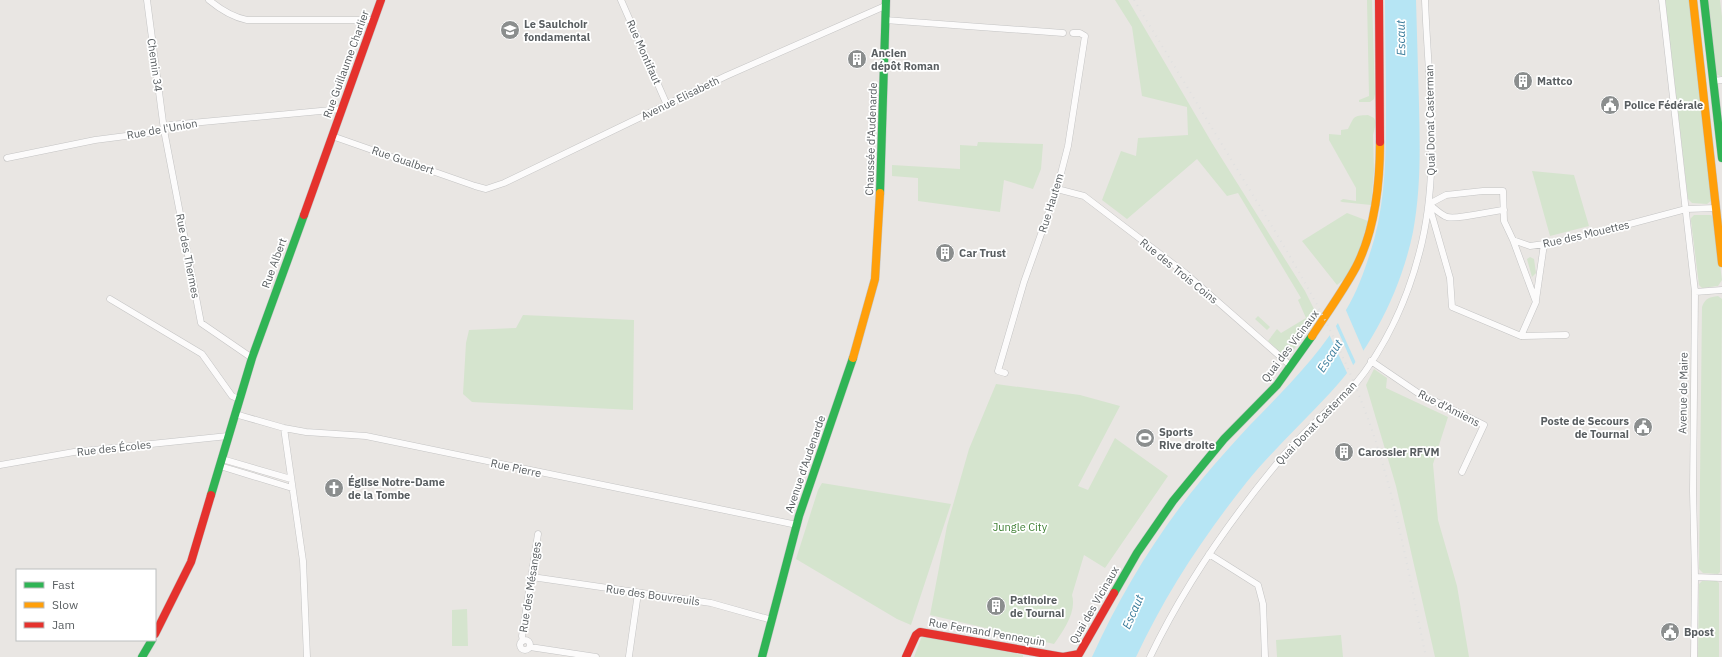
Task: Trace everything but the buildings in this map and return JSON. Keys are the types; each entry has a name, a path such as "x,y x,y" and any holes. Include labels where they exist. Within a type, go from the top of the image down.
{"street":[{"name":"Chemin 34","path":"146,0 164,130"},
{"path":"209,0 225,12 237,18 247,20 374,20"},
{"name":"Rue Guillaume Charlier","path":"332,136 381,0"},
{"name":"Rue Montifaut","path":"621,0 667,104"},
{"name":"Quai des Vicinaux","path":"1079,654 1137,553 1173,501 1224,439 1276,385 1291,366 1346,286 1357,265 1370,229 1376,202 1380,166 1379,0"},
{"name":"Quai Donat Casterman","path":"1150,657 1165,625 1209,554 1261,483 1286,453 1352,388 1385,339 1407,293 1422,243 1429,204 1431,169 1429,73 1425,0"},
{"name":"Avenue de Maire","path":"1662,0 1696,292 1693,484 1695,577 1694,657"},
{"path":"1693,0 1722,263"},
{"path":"1704,0 1722,158"},
{"name":"Avenue Elisabeth","path":"475,186 486,189 504,183 726,76 885,3"},
{"name":"Chaussée d'Audenarde","path":"875,279 879,215 885,3"},
{"path":"885,20 1063,33"},
{"name":"Rue Hautem","path":"1005,373 998,371 1024,282 1057,188 1069,139 1085,36 1080,33 1073,33"},
{"path":"1713,81 1722,80"},
{"name":"Rue de l'Union","path":"7,158 95,140 157,132 170,126 342,109"},
{"name":"Rue des Thermes","path":"164,130 201,323 252,358"},
{"name":"Rue Gualbert","path":"332,136 475,186"},
{"name":"Rue Albert","path":"156,632 180,588 190,562 252,358 332,136"},
{"name":"Rue des Trois Coins","path":"1057,188 1084,196 1185,273 1291,366"},
{"path":"1429,204 1446,195 1483,191 1503,191 1504,221 1513,240 1536,302"},
{"path":"1429,204 1446,216 1458,217 1504,210"},
{"path":"1429,204 1450,278 1452,307 1521,336 1566,335"},
{"path":"1686,209 1716,208"},
{"name":"Rue des Mouettes","path":"1513,240 1530,246 1544,244 1577,238 1686,209"},
{"path":"1521,336 1536,302 1544,244"},
{"name":"Avenue d'Audenarde","path":"762,657 810,480 850,368 875,279"},
{"path":"1696,292 1722,290"},
{"path":"110,299 202,354 232,396 239,399"},
{"name":"Rue d'Amiens","path":"1371,361 1418,393 1484,425 1462,472"},
{"name":"Rue Pierre","path":"235,414 284,428 306,432 366,436 797,525"},
{"path":"284,428 302,561 307,657"},
{"name":"Rue des Écoles","path":"0,464 74,452 228,436"},
{"path":"221,462 242,465 291,479"},
{"path":"221,462 240,472 292,488"},
{"path":"240,472 242,465"},
{"path":"262,478 264,471"},
{"name":"Rue des Mésanges","path":"527,652 529,642 523,641 522,636 538,534"},
{"path":"1209,554 1258,585 1263,604 1265,657"},
{"path":"1695,577 1722,578"},
{"name":"Rue des Bouvreuils","path":"532,578 711,603 772,620"},
{"path":"629,657 638,593"},
{"name":"Rue Fernand Pennequin","path":"906,657 916,635 920,632 1063,656 1074,656 1079,654"},
{"path":"142,657 151,641"},
{"path":"527,652 596,657"}],"green space":[{"path":"1115,0 1128,0 1212,143 1305,291 1318,317 1290,355 1283,355 1268,341 1277,329 1281,333 1306,318 1298,300 1301,298 1238,193 1227,196 1197,159 1127,219 1102,200 1121,151 1136,156 1138,138 1188,135 1187,107 1142,96 1132,27"},
{"path":"1367,0 1372,0 1375,94 1374,99 1370,102 1359,102 1359,100 1369,96"},
{"path":"1665,0 1690,0 1712,200 1707,204 1692,203 1688,199"},
{"path":"1706,0 1720,0 1722,17 1722,77 1716,74"},
{"path":"1368,115 1374,118 1376,123 1373,135 1374,171 1371,205 1342,202 1340,201 1343,199 1356,201 1356,188 1329,140 1329,134 1341,135 1341,130 1348,129 1356,116"},
{"path":"978,142 1043,144 1041,169 1033,189 1004,180 1000,212 918,201 918,178 892,176 892,165 960,169 960,145 977,146"},
{"path":"1532,171 1574,175 1589,226 1550,236"},
{"path":"1347,213 1368,221 1358,255 1348,276 1337,285 1302,241"},
{"path":"1694,215 1711,215 1714,218 1722,280 1718,286 1702,288 1699,285 1691,221 1691,218"},
{"path":"1530,257 1534,259 1536,273 1532,277 1527,259"},
{"path":"1718,296 1722,299 1720,572 1718,574 1703,573 1699,569 1702,307 1708,298"},
{"path":"523,315 634,320 633,410 472,402 463,394 466,343 469,330 516,328"},
{"path":"1258,316 1270,327 1267,330 1255,319"},
{"path":"1374,369 1387,378 1386,388 1448,417 1433,464 1438,520 1457,586 1469,657 1435,657 1396,486 1366,385"},
{"name":"Jungle City","path":"996,384 1080,395 1120,406 1078,486 1088,490 1115,438 1168,476 1105,568 1084,555 1072,595 1073,608 1071,615 1054,644 930,615 947,526 969,449"},
{"path":"822,483 951,504 911,625 897,619 796,559 818,490"},
{"path":"1702,581 1717,581 1719,583 1719,657 1698,657 1699,584"},
{"path":"467,609 468,646 452,646 452,610"},
{"path":"1341,635 1343,657 1277,657 1276,640"},
{"path":"922,636 1023,655 1023,657 914,657"}],"water":[{"name":"Escaut","path":"1385,0 1416,0 1420,137 1416,216 1408,254 1392,297 1359,358 1330,393 1256,471 1230,503 1200,545 1159,611 1136,657 1092,657 1128,586 1156,541 1186,499 1220,458 1314,356 1336,326 1359,285 1374,240 1383,190 1386,139"}],"pier":[{"path":"1345,308 1364,352 1356,363 1337,321"},
{"path":"1335,324 1354,367 1348,375 1329,334"}],"railway":[{"path":"1134,0 1295,266 1325,319 1351,374 1373,434 1392,497 1426,657"}],"traffic: fast":[{"path":"880,193 886,0"},
{"path":"1704,0 1722,158"},
{"path":"211,495 252,358 304,215"},
{"path":"1114,593 1137,553 1173,501 1224,439 1277,385 1312,336"},
{"path":"762,657 799,516 853,358"},
{"path":"142,657 151,641"}],"traffic: slow":[{"path":"1693,0 1722,263"},
{"path":"1312,336 1346,285 1356,267 1368,238 1375,206 1379,174 1380,142"},
{"path":"853,358 875,279 880,193"}],"traffic: jam":[{"path":"304,215 381,0"},
{"path":"1379,0 1380,142"},
{"path":"156,632 191,562 211,495"},
{"path":"906,657 916,635 920,632 1063,657 1079,654 1114,593"}],"place":[{"name":"Le Saulchoir fondamental","path":"510,30"},
{"name":"Ancien dépôt Roman","path":"857,59"},
{"name":"Mattco","path":"1523,81"},
{"name":"Police Fédérale","path":"1610,105"},
{"name":"Car Trust","path":"945,253"},
{"name":"Poste de Secours de Tournai","path":"1643,427"},
{"name":"Sports Rive droite","path":"1145,438"},
{"name":"Carossier RFVM","path":"1344,452"},
{"name":"Église Notre-Dame de la Tombe","path":"334,488"},
{"name":"Patinoire de Tournai","path":"996,606"},
{"name":"Bpost","path":"1670,632"}]}
